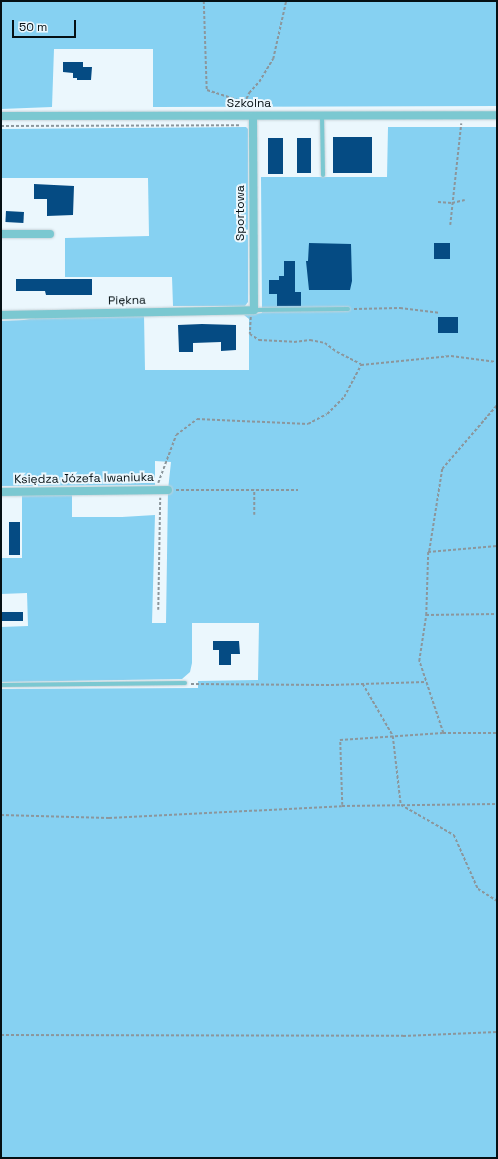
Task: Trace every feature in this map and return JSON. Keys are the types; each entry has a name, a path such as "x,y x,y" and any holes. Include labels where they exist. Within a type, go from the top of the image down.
{"street":[{"name":"Szkolna","path":"1,116 497,115"},
{"name":"Sportowa","path":"253,116 254,310"},
{"path":"1,234 50,234"},
{"name":"Piękna","path":"1,315 254,310"},
{"name":"Księdza Józefa Iwaniuka","path":"1,492 161,490"}],"lane":[{"path":"322,116 323,175"},
{"path":"254,310 348,309"},
{"path":"1,685 185,682"}],"path":[{"path":"204,1 207,90 243,102"},
{"path":"241,116 243,102 273,59 286,1"},
{"path":"450,225 461,124"},
{"path":"438,202 452,203 465,200"},
{"path":"348,309 400,308 439,313"},
{"path":"254,310 251,314 250,334 253,338 264,341 310,340 326,343 337,352 361,365 451,356 497,362"},
{"path":"158,610 161,490 176,435 197,419 308,424 327,414 344,397 361,365"},
{"path":"442,733 419,662 426,615 428,552 442,468 497,405"},
{"path":"161,490 298,490"},
{"path":"254,490 254,515"},
{"path":"428,552 497,546"},
{"path":"426,615 497,614"},
{"path":"185,682 194,685 426,682"},
{"path":"362,684 393,736 401,805"},
{"path":"342,806 340,740 442,733 497,733"},
{"path":"1,815 109,818 342,806 497,804"},
{"path":"401,805 454,835 478,889 497,901"},
{"path":"1,1035 403,1036 497,1032"}],"shaded area":[{"path":"1,1 497,1 497,106 153,107 153,49 54,49 52,107 1,109"},
{"path":"246,127 248,129 248,302 245,306 173,306 172,277 65,277 65,238 149,236 148,178 1,178 1,129"},
{"path":"388,127 497,127 497,1158 1,1158 1,689 198,688 198,681 258,680 259,623 192,623 192,663 190,672 182,679 1,682 1,627 28,626 27,593 1,594 1,558 22,558 22,496 72,495 72,517 122,517 155,515 152,623 166,623 168,490 171,462 155,461 155,485 1,486 1,321 24,320 41,317 144,315 145,370 249,370 249,319 244,315 262,313 261,177 387,177"}],"building":[{"path":"63,62 83,62 83,67 92,67 91,80 77,80 77,78 73,78 73,73 63,72"},
{"path":"333,137 372,137 372,173 333,173"},
{"path":"268,138 283,138 283,174 268,174"},
{"path":"297,138 311,138 311,173 297,173"},
{"path":"34,184 74,186 73,215 47,216 47,199 34,199"},
{"path":"6,211 24,212 23,223 5,222"},
{"path":"309,243 351,244 352,281 350,290 309,290 306,261 308,261"},
{"path":"434,243 450,243 450,259 434,259"},
{"path":"284,261 295,261 295,292 301,292 301,306 277,306 277,294 269,294 269,280 279,280 279,276 284,276"},
{"path":"16,279 92,279 92,295 46,295 45,291 16,291"},
{"path":"438,317 458,317 458,333 438,333"},
{"path":"178,325 236,325 236,350 221,351 221,342 193,343 193,352 179,352"},
{"path":"9,522 20,522 20,555 9,555"},
{"path":"1,612 23,612 23,621 1,621"},
{"path":"213,641 239,641 240,654 231,654 231,665 219,665 219,650 213,650"}]}
